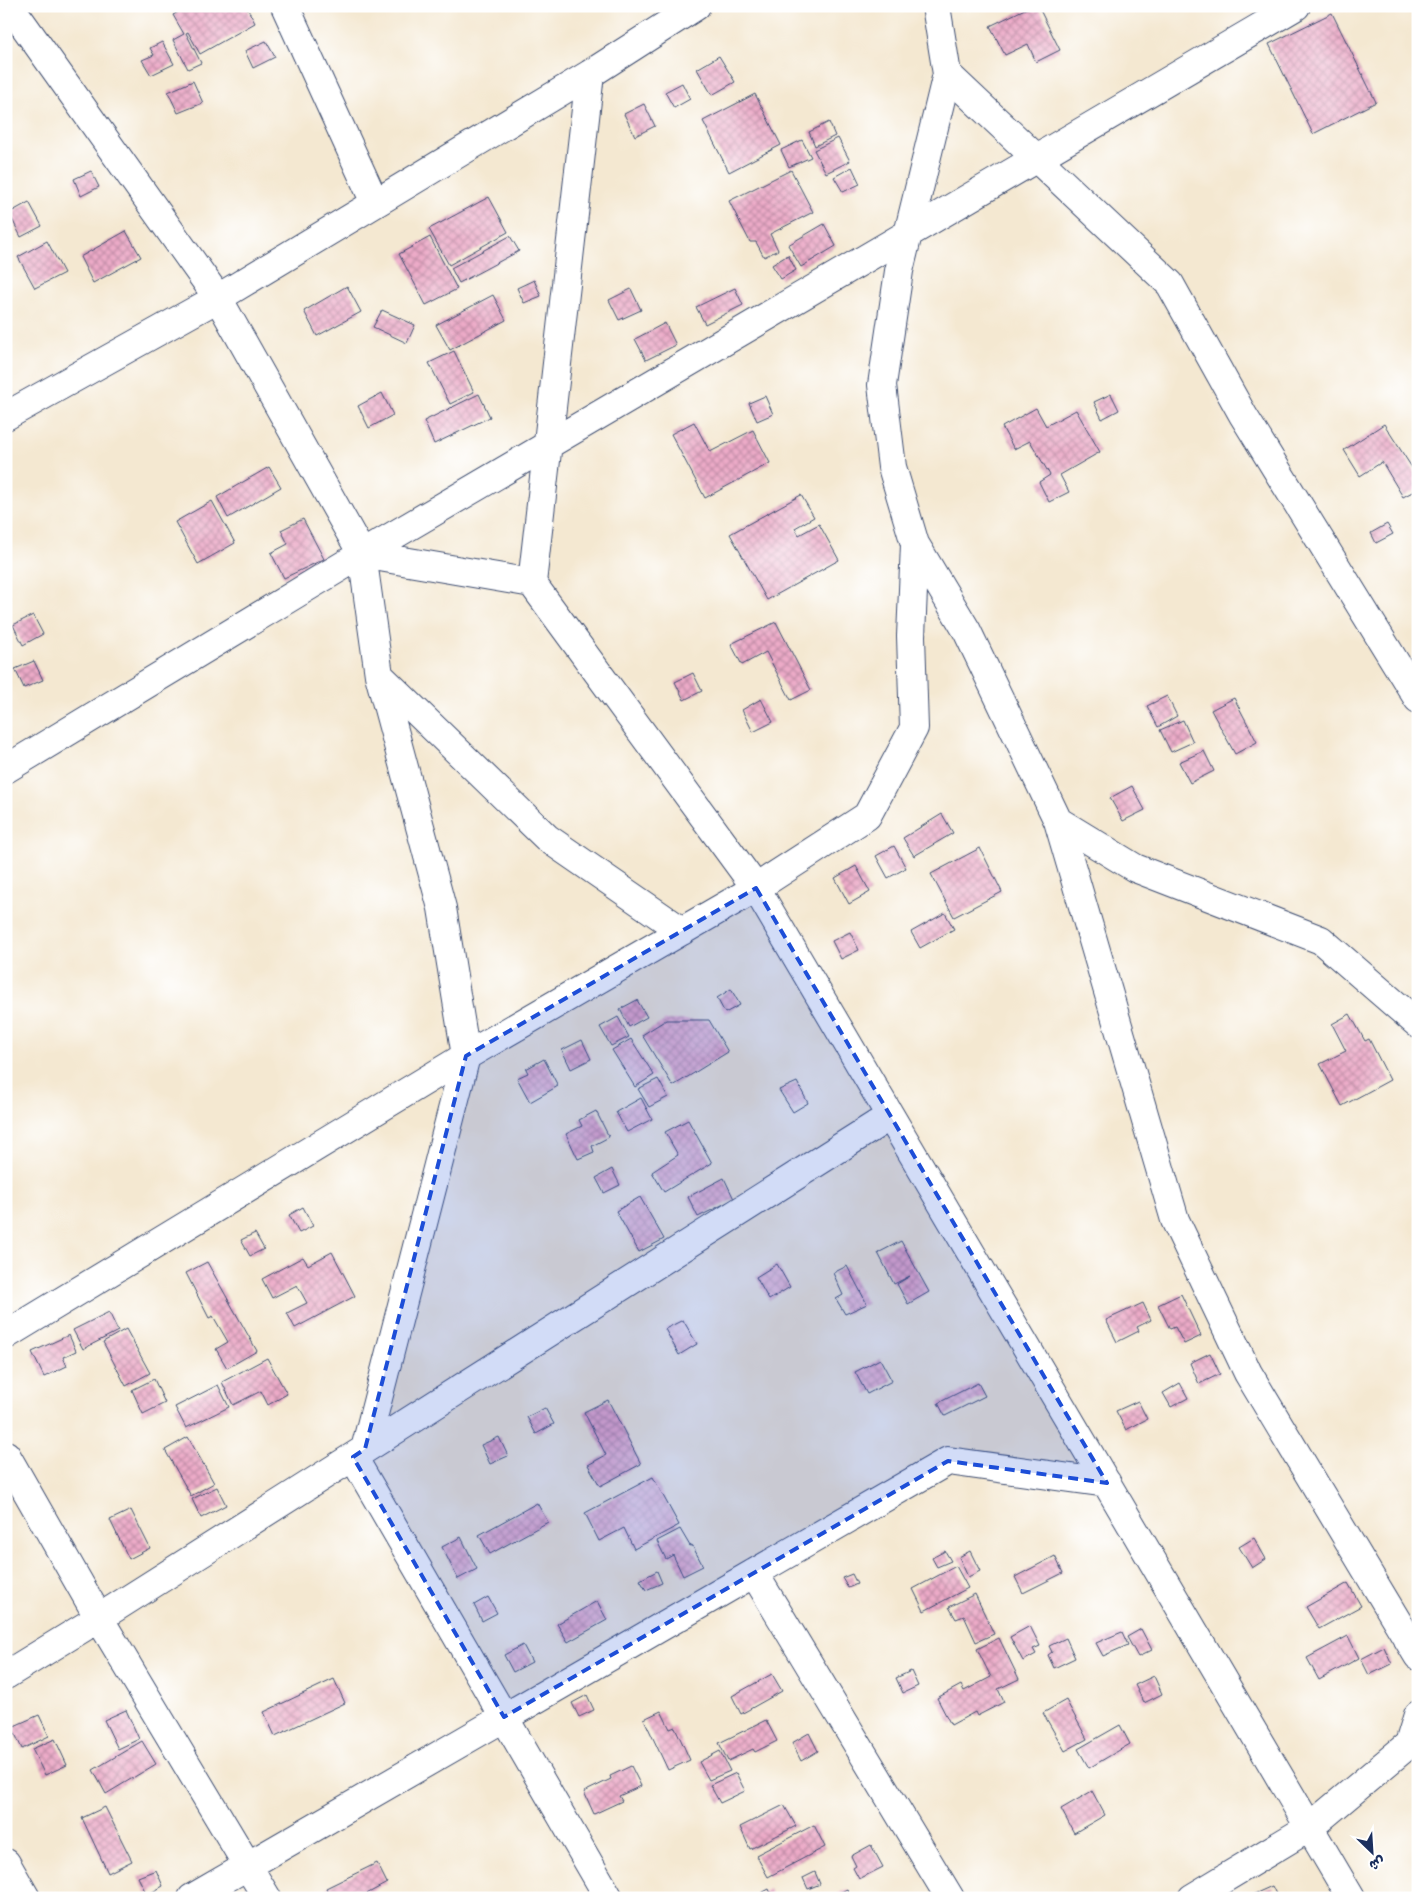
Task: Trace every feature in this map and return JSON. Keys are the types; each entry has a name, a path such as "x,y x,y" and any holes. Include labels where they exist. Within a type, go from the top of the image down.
{"street":[{"path":"8,6 218,298 362,554 379,675 442,908 466,1056 359,1453 504,1717 609,1898"},
{"path":"285,6 375,203"},
{"path":"6,416 218,298 590,74 696,6"},
{"path":"936,6 947,74 899,271 882,385 892,467 915,544 967,631 1058,821 1175,1220 1248,1373 1418,1656"},
{"path":"6,769 362,554 1296,6"},
{"path":"590,74 532,583 756,888 1351,1898"},
{"path":"947,74 1170,284 1243,415 1418,699"},
{"path":"6,1335 466,1056 756,888 867,816 914,728 911,636 915,544"},
{"path":"362,554 532,583"},
{"path":"379,675 547,838 682,932"},
{"path":"1058,821 1135,868 1320,940 1418,1024"},
{"path":"6,1675 99,1618 890,1116"},
{"path":"6,1455 99,1618 267,1898"},
{"path":"192,1898 247,1864 948,1462 1106,1483"},
{"path":"754,1573 950,1898"},
{"path":"1192,1898 1310,1827 1409,1744 1418,1715"},
{"path":"6,1863 26,1898"}],"highlighted area":[{"path":"756,888 1107,1483 948,1461 504,1717 353,1457 365,1449 466,1056"}],"building":[{"path":"188,6 246,6 255,23 200,54 188,32 186,33 201,63 188,69 173,40 184,34 173,15"},
{"path":"1031,6 1038,6 1060,50 1036,62 1028,44 1005,55 990,26"},
{"path":"1332,13 1376,102 1313,134 1269,44"},
{"path":"266,41 275,57 253,68 245,51"},
{"path":"162,42 174,64 151,75 142,60 154,55 150,48"},
{"path":"719,56 735,82 712,95 697,69"},
{"path":"193,81 203,103 178,113 168,92"},
{"path":"682,83 690,99 674,108 665,92"},
{"path":"755,94 781,145 729,172 703,121"},
{"path":"644,104 655,126 635,136 624,114"},
{"path":"829,122 835,136 815,146 809,132"},
{"path":"838,138 850,161 826,173 814,150"},
{"path":"802,140 811,157 789,167 781,150"},
{"path":"852,167 860,184 843,192 834,177"},
{"path":"791,170 813,212 770,234 778,250 764,257 756,242 750,242 729,201"},
{"path":"91,171 99,187 81,196 74,179"},
{"path":"489,197 508,232 449,265 429,229"},
{"path":"29,202 42,226 21,237 9,213"},
{"path":"824,224 836,246 801,267 788,245"},
{"path":"126,231 141,257 93,283 80,257"},
{"path":"510,236 519,251 459,283 451,268"},
{"path":"430,237 457,289 426,305 399,254"},
{"path":"47,241 64,273 35,288 18,257"},
{"path":"788,255 796,270 781,279 772,265"},
{"path":"534,280 541,296 524,303 517,288"},
{"path":"347,286 361,312 317,336 304,311"},
{"path":"735,288 743,305 705,324 696,307"},
{"path":"631,289 641,310 619,320 609,300"},
{"path":"493,295 506,320 450,350 436,325"},
{"path":"382,310 415,325 407,343 373,327"},
{"path":"665,323 676,345 646,360 635,339"},
{"path":"454,351 474,392 450,404 429,363"},
{"path":"382,393 393,415 369,428 358,406"},
{"path":"479,394 490,417 434,444 424,421"},
{"path":"1111,394 1119,410 1102,419 1094,402"},
{"path":"765,396 773,414 757,421 749,403"},
{"path":"1036,408 1046,426 1076,410 1100,452 1060,475 1069,492 1049,502 1039,482 1050,475 1030,441 1014,449 1002,427"},
{"path":"694,422 710,452 753,430 770,463 705,498 671,434"},
{"path":"1384,424 1418,477 1418,489 1403,497 1382,462 1360,476 1344,450"},
{"path":"269,467 281,487 228,518 217,497"},
{"path":"801,495 814,517 795,528 799,535 819,524 839,560 767,600 730,534"},
{"path":"212,501 235,543 198,564 175,522"},
{"path":"303,519 324,559 284,578 271,553 288,544 281,530"},
{"path":"1387,524 1393,534 1376,543 1371,533"},
{"path":"33,615 43,634 23,645 13,625"},
{"path":"776,622 811,690 791,700 766,652 742,665 731,644"},
{"path":"34,661 43,680 24,688 15,669"},
{"path":"693,673 702,691 684,700 675,682"},
{"path":"1167,696 1177,716 1158,727 1147,706"},
{"path":"1234,698 1257,742 1235,754 1211,710"},
{"path":"761,699 773,722 753,732 742,710"},
{"path":"1183,720 1193,742 1171,752 1160,730"},
{"path":"1204,751 1214,771 1190,783 1179,762"},
{"path":"1132,786 1145,810 1123,821 1110,798"},
{"path":"942,814 953,833 914,856 903,838"},
{"path":"894,846 906,868 888,878 876,856"},
{"path":"980,848 1002,892 954,917 931,874"},
{"path":"856,866 870,892 849,904 835,878"},
{"path":"945,913 954,929 920,948 911,932"},
{"path":"850,932 859,950 841,959 832,941"},
{"path":"731,989 740,1005 725,1013 717,998"},
{"path":"637,1000 647,1017 629,1027 620,1009"},
{"path":"1350,1014 1365,1041 1369,1039 1390,1080 1342,1106 1320,1064 1346,1051 1332,1024"},
{"path":"618,1017 629,1037 611,1046 600,1027"},
{"path":"666,1020 709,1020 728,1052 673,1086 642,1035"},
{"path":"631,1039 654,1075 635,1087 612,1050"},
{"path":"582,1040 591,1059 571,1069 562,1050"},
{"path":"544,1059 558,1086 530,1102 517,1078 528,1073 526,1069"},
{"path":"658,1079 668,1097 649,1107 638,1089"},
{"path":"797,1082 808,1103 793,1112 779,1090"},
{"path":"641,1098 652,1119 627,1132 616,1112"},
{"path":"596,1111 609,1137 592,1146 594,1152 578,1159 566,1134 582,1126 579,1120"},
{"path":"688,1120 712,1163 664,1192 652,1172 678,1155 665,1132"},
{"path":"612,1169 620,1185 604,1193 596,1178"},
{"path":"724,1178 734,1199 698,1217 688,1197"},
{"path":"640,1197 664,1239 639,1252 616,1211"},
{"path":"303,1207 313,1226 299,1233 289,1215"},
{"path":"255,1233 264,1249 250,1256 241,1240"},
{"path":"901,1241 929,1292 908,1304 897,1284 910,1276 894,1284 878,1253"},
{"path":"332,1252 355,1296 295,1328 287,1313 307,1303 297,1285 272,1298 262,1279 303,1257 308,1265"},
{"path":"207,1262 257,1351 227,1368 216,1349 228,1342 213,1316 209,1318 186,1273"},
{"path":"777,1264 790,1287 769,1300 756,1277"},
{"path":"847,1266 867,1304 845,1314 836,1299 843,1295 833,1273"},
{"path":"1181,1294 1201,1336 1184,1344 1175,1327 1170,1329 1158,1305"},
{"path":"1143,1303 1151,1320 1137,1327 1139,1331 1117,1342 1106,1320"},
{"path":"109,1312 118,1331 83,1349 73,1330"},
{"path":"683,1320 697,1344 679,1355 665,1329"},
{"path":"126,1329 150,1373 126,1386 103,1342"},
{"path":"69,1335 76,1351 63,1357 67,1366 44,1377 32,1352"},
{"path":"1210,1353 1220,1374 1199,1384 1190,1363"},
{"path":"267,1358 287,1394 268,1405 261,1391 233,1405 222,1382"},
{"path":"880,1359 892,1381 867,1394 855,1372"},
{"path":"154,1379 165,1403 143,1414 132,1390"},
{"path":"978,1383 985,1396 945,1416 938,1403"},
{"path":"1180,1383 1188,1398 1171,1407 1163,1393"},
{"path":"218,1385 229,1407 186,1428 175,1407"},
{"path":"608,1400 641,1464 600,1486 588,1465 606,1455 584,1412"},
{"path":"1138,1401 1147,1419 1126,1430 1116,1411"},
{"path":"545,1408 554,1424 536,1434 527,1417"},
{"path":"188,1437 214,1483 191,1496 165,1450"},
{"path":"499,1437 508,1456 490,1464 481,1445"},
{"path":"653,1477 679,1525 634,1549 624,1528 599,1541 585,1513"},
{"path":"217,1487 226,1505 201,1518 192,1499"},
{"path":"537,1503 548,1522 490,1554 479,1535"},
{"path":"131,1510 150,1548 129,1559 110,1520"},
{"path":"680,1529 690,1546 692,1545 703,1566 683,1576 673,1555 666,1559 657,1541"},
{"path":"461,1537 477,1569 458,1579 442,1547"},
{"path":"1254,1538 1266,1559 1252,1568 1239,1547"},
{"path":"945,1551 951,1561 937,1567 932,1558"},
{"path":"970,1551 980,1571 968,1577 959,1557"},
{"path":"1055,1556 1063,1573 1023,1593 1015,1577"},
{"path":"956,1566 968,1588 924,1611 913,1589"},
{"path":"657,1571 662,1583 646,1590 640,1580"},
{"path":"852,1574 857,1584 848,1588 842,1578"},
{"path":"1348,1583 1361,1606 1319,1629 1306,1607"},
{"path":"975,1594 994,1634 976,1642 964,1616 956,1619 949,1607"},
{"path":"488,1597 497,1613 482,1621 474,1605"},
{"path":"597,1601 607,1620 568,1642 557,1624"},
{"path":"1030,1626 1040,1646 1033,1649 1036,1654 1023,1661 1010,1637"},
{"path":"1141,1629 1152,1650 1138,1657 1127,1637"},
{"path":"1122,1632 1128,1645 1103,1656 1096,1643"},
{"path":"1348,1636 1359,1658 1319,1680 1307,1658"},
{"path":"999,1638 1019,1679 998,1689 1004,1702 977,1716 975,1712 951,1725 937,1698 961,1685 964,1691 991,1677 977,1649"},
{"path":"1066,1638 1075,1658 1054,1668 1048,1655 1052,1652 1049,1646"},
{"path":"523,1645 532,1662 513,1672 504,1655"},
{"path":"1384,1647 1392,1664 1369,1675 1361,1659"},
{"path":"911,1671 918,1686 903,1693 896,1678"},
{"path":"772,1674 782,1691 741,1714 732,1696"},
{"path":"1154,1676 1162,1694 1144,1703 1135,1685"},
{"path":"334,1679 345,1703 275,1736 264,1712"},
{"path":"587,1695 594,1710 579,1717 572,1703"},
{"path":"1066,1700 1087,1739 1065,1751 1043,1713"},
{"path":"126,1710 139,1739 118,1749 104,1720"},
{"path":"661,1711 670,1729 675,1727 690,1760 668,1770 644,1719"},
{"path":"39,1715 49,1736 22,1749 12,1727"},
{"path":"766,1720 777,1741 755,1752 753,1749 728,1761 719,1743"},
{"path":"1120,1725 1130,1744 1089,1768 1078,1749"},
{"path":"809,1733 818,1751 801,1761 792,1743"},
{"path":"55,1739 67,1765 45,1775 32,1749"},
{"path":"142,1741 156,1764 106,1794 93,1770"},
{"path":"720,1751 730,1771 709,1780 699,1762"},
{"path":"631,1766 641,1786 619,1796 622,1801 594,1814 584,1792 611,1779 610,1776"},
{"path":"736,1773 745,1791 720,1803 710,1785"},
{"path":"1092,1791 1105,1815 1074,1833 1061,1809"},
{"path":"784,1805 796,1826 750,1849 740,1827"},
{"path":"105,1807 132,1861 108,1873 82,1818"},
{"path":"814,1825 825,1847 768,1877 756,1855"},
{"path":"871,1845 883,1867 859,1879 853,1868 856,1866 851,1856"},
{"path":"377,1863 387,1883 359,1898 331,1898 326,1888"},
{"path":"156,1870 163,1886 147,1895 138,1877"},
{"path":"815,1872 820,1884 808,1889 803,1878"},
{"path":"1272,1886 1278,1898 1253,1898 1252,1895"},
{"path":"769,1889 773,1898 752,1898"},
{"path":"847,1889 851,1898 830,1898"}]}
